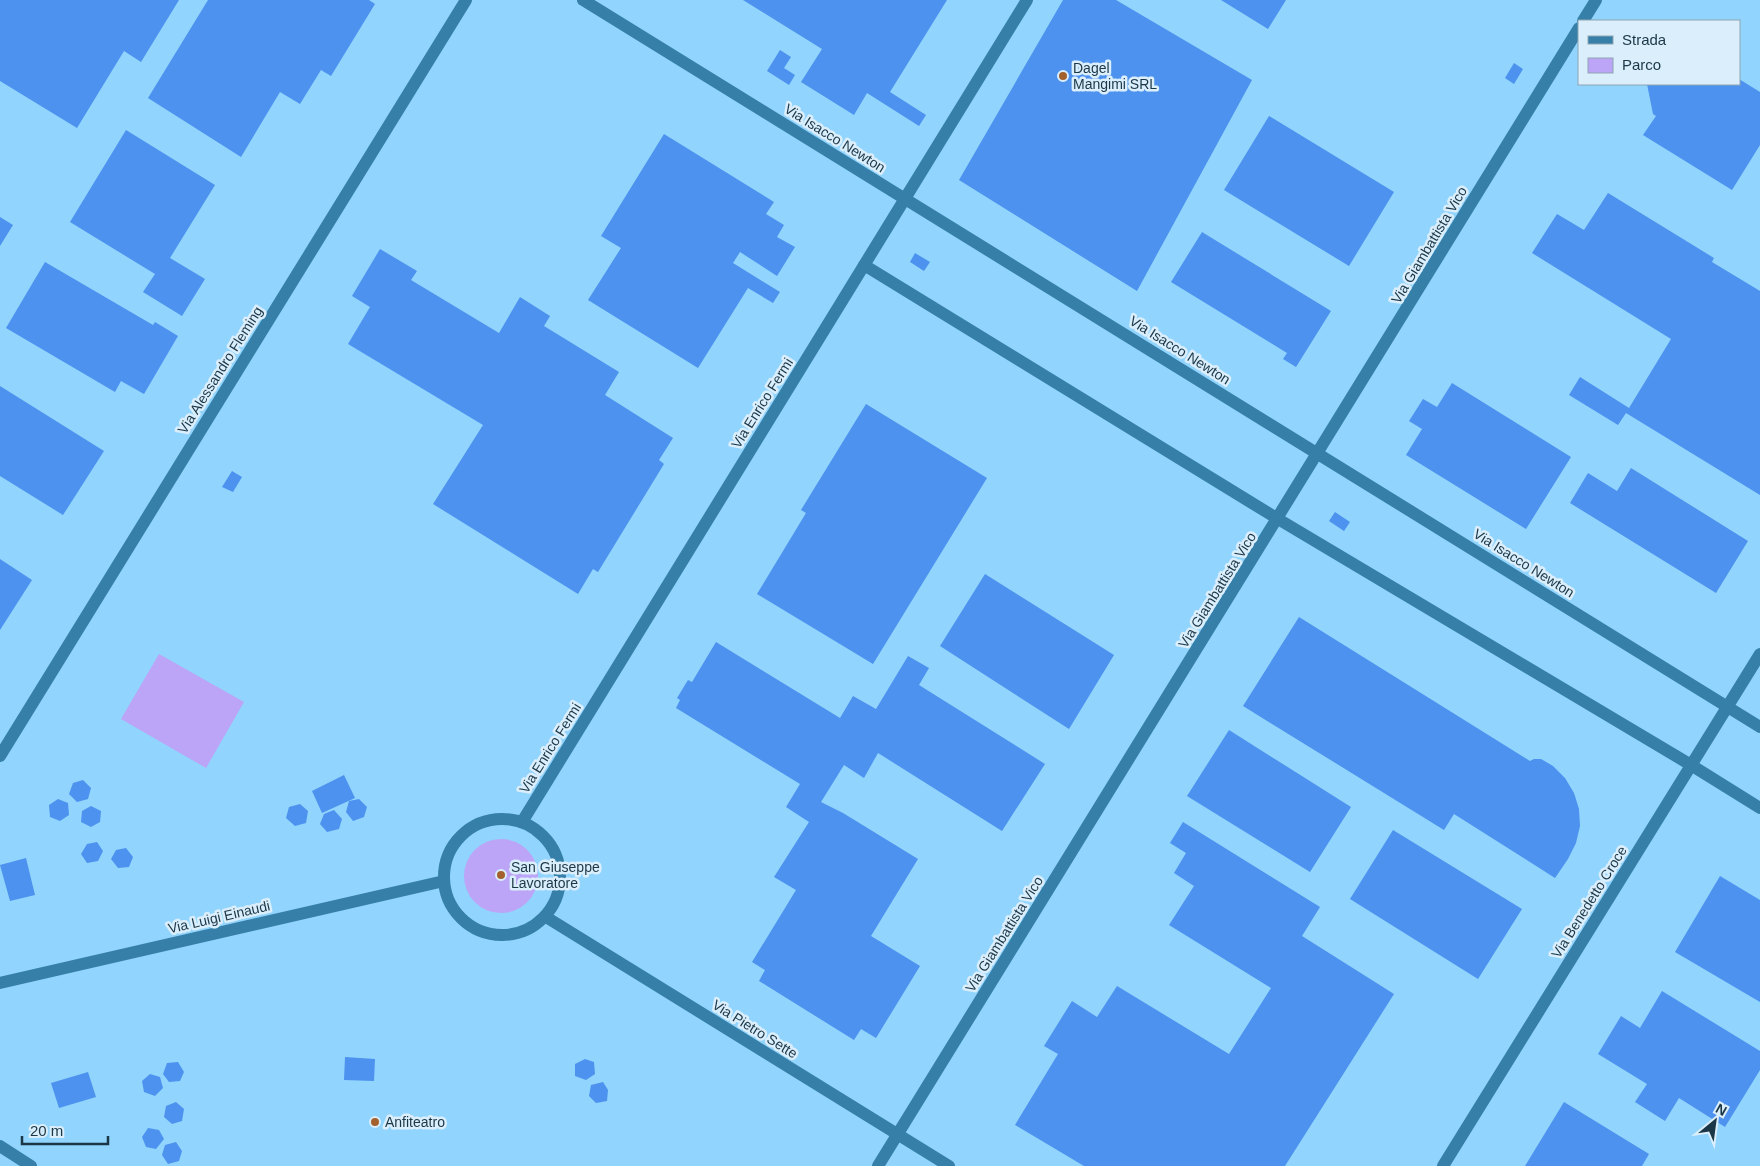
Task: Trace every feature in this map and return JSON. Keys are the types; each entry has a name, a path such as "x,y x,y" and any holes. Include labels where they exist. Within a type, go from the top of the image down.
{"street":[{"name":"Via Alessandro Fleming","path":"0,756 466,0"},
{"name":"Via Isacco Newton","path":"583,0 1760,727"},
{"name":"Via Enrico Fermi","path":"522,822 1028,0"},
{"path":"1584,20 1596,0"},
{"name":"Via Giambattista Vico","path":"878,1166 1578,30"},
{"path":"864,265 1278,519 1760,808"},
{"name":"Via Benedetto Croce","path":"1443,1166 1760,654"},
{"path":"503,818 522,822 539,831 552,846 560,863 561,882 556,901 546,917 530,929 512,935 492,935 474,929 459,916 448,900 444,881 445,862 453,844 466,830 484,821 503,818"},
{"name":"Via Luigi Einaudi","path":"0,982 444,881"},
{"name":"Via Pietro Sette","path":"546,917 949,1166"},
{"path":"0,1146 32,1166"}],"green space":[{"path":"159,654 244,702 206,768 121,719"},
{"path":"501,839 515,842 527,850 535,862 538,876 535,890 527,902 515,910 501,913 487,910 475,902 467,890 464,876 467,862 475,850 487,842"}],"building":[{"path":"0,0 179,0 141,62 124,51 77,128 0,81"},
{"path":"208,0 369,0 375,4 331,76 321,70 300,104 280,92 241,157 148,98"},
{"path":"743,0 947,0 890,92 926,115 919,126 867,93 854,115 801,82 822,49"},
{"path":"1063,0 1116,0 1252,80 1137,291 959,180"},
{"path":"1221,0 1286,0 1268,29"},
{"path":"780,50 791,57 784,68 795,75 789,85 767,71"},
{"path":"1514,63 1523,69 1514,84 1505,78"},
{"path":"1740,80 1760,92 1760,145 1732,190 1643,135 1656,116 1653,114 1647,85 1740,85"},
{"path":"1269,116 1394,192 1349,266 1224,190"},
{"path":"126,130 215,185 170,258 205,279 182,316 143,292 155,274 70,222"},
{"path":"664,134 774,202 766,214 784,225 777,237 795,247 777,276 740,252 733,263 780,292 773,303 748,288 698,368 588,300 621,248 601,236"},
{"path":"1608,193 1714,258 1712,262 1760,291 1760,495 1626,413 1618,425 1569,395 1580,377 1629,408 1671,339 1532,253 1557,214 1584,230"},
{"path":"0,217 13,225 0,246"},
{"path":"1202,232 1331,311 1296,367 1283,359 1287,353 1171,282"},
{"path":"380,249 417,271 411,280 499,333 520,297 550,316 544,326 619,372 605,395 673,438 659,460 664,464 598,572 593,569 578,594 433,504 483,425 348,344 370,307 352,296"},
{"path":"915,253 930,262 924,271 910,262"},
{"path":"45,262 153,325 155,322 178,336 144,394 121,381 115,392 6,328"},
{"path":"1452,383 1571,457 1526,529 1406,455 1422,429 1409,421 1423,399 1437,407"},
{"path":"0,386 104,451 63,515 0,476"},
{"path":"866,404 987,478 873,664 757,594 806,513 801,510"},
{"path":"1631,468 1748,541 1716,593 1570,503 1588,473 1617,491"},
{"path":"232,471 242,477 233,492 222,487"},
{"path":"1335,512 1350,522 1344,531 1329,521"},
{"path":"0,559 32,580 0,630"},
{"path":"985,574 1114,655 1069,729 940,646"},
{"path":"1299,617 1530,761 1541,759 1553,766 1565,778 1574,793 1579,809 1580,826 1576,843 1555,878 1454,814 1444,830 1243,706"},
{"path":"716,642 840,718 853,696 876,709 908,656 929,668 919,685 1045,764 1002,831 878,753 864,778 844,765 821,802 843,813 918,859 871,936 920,966 876,1038 861,1029 854,1040 759,981 765,970 752,962 796,890 774,877 809,822 786,807 800,784 676,708 680,700 677,698 688,680 692,682"},
{"path":"1229,730 1351,807 1310,872 1187,796"},
{"path":"344,775 355,798 322,813 312,791"},
{"path":"83,780 91,788 88,799 77,802 69,794 73,783"},
{"path":"58,799 68,803 69,815 60,821 50,817 49,805"},
{"path":"359,799 367,807 364,817 353,821 346,812 349,801"},
{"path":"300,804 308,811 306,823 295,826 286,818 289,807"},
{"path":"91,806 101,811 100,822 91,827 81,822 82,811"},
{"path":"334,810 342,819 339,829 327,832 320,824 324,814"},
{"path":"1183,822 1320,907 1302,936 1394,994 1285,1166 1084,1166 1015,1125 1058,1054 1044,1046 1072,1001 1097,1017 1117,986 1229,1054 1271,988 1169,925 1194,886 1174,873 1186,853 1170,843"},
{"path":"1393,830 1522,909 1478,979 1350,899"},
{"path":"97,842 103,851 98,861 87,863 81,854 87,844"},
{"path":"126,848 133,857 129,867 118,868 111,859 116,850"},
{"path":"26,858 35,895 10,901 0,865"},
{"path":"1720,876 1760,900 1760,1002 1675,952"},
{"path":"1662,991 1760,1051 1760,1070 1725,1127 1679,1098 1665,1121 1635,1102 1647,1084 1598,1054 1621,1016 1640,1028"},
{"path":"345,1057 375,1059 374,1081 344,1080"},
{"path":"585,1059 594,1062 595,1074 586,1080 575,1076 575,1064"},
{"path":"178,1062 184,1072 180,1081 169,1082 163,1074 167,1063"},
{"path":"88,1072 96,1097 59,1108 51,1083"},
{"path":"150,1074 160,1077 163,1088 155,1096 144,1092 142,1081"},
{"path":"603,1082 608,1090 607,1101 596,1103 589,1096 591,1085"},
{"path":"176,1102 184,1109 182,1121 172,1124 164,1117 166,1106"},
{"path":"1564,1102 1649,1154 1642,1166 1525,1166"},
{"path":"148,1128 159,1130 164,1139 156,1149 146,1147 142,1137"},
{"path":"176,1142 182,1151 179,1161 168,1164 162,1155 165,1145"}],"place":[{"name":"Dagel Mangimi SRL","path":"1063,76"},
{"name":"San Giuseppe Lavoratore","path":"501,875"},
{"name":"Anfiteatro","path":"375,1122"}]}
